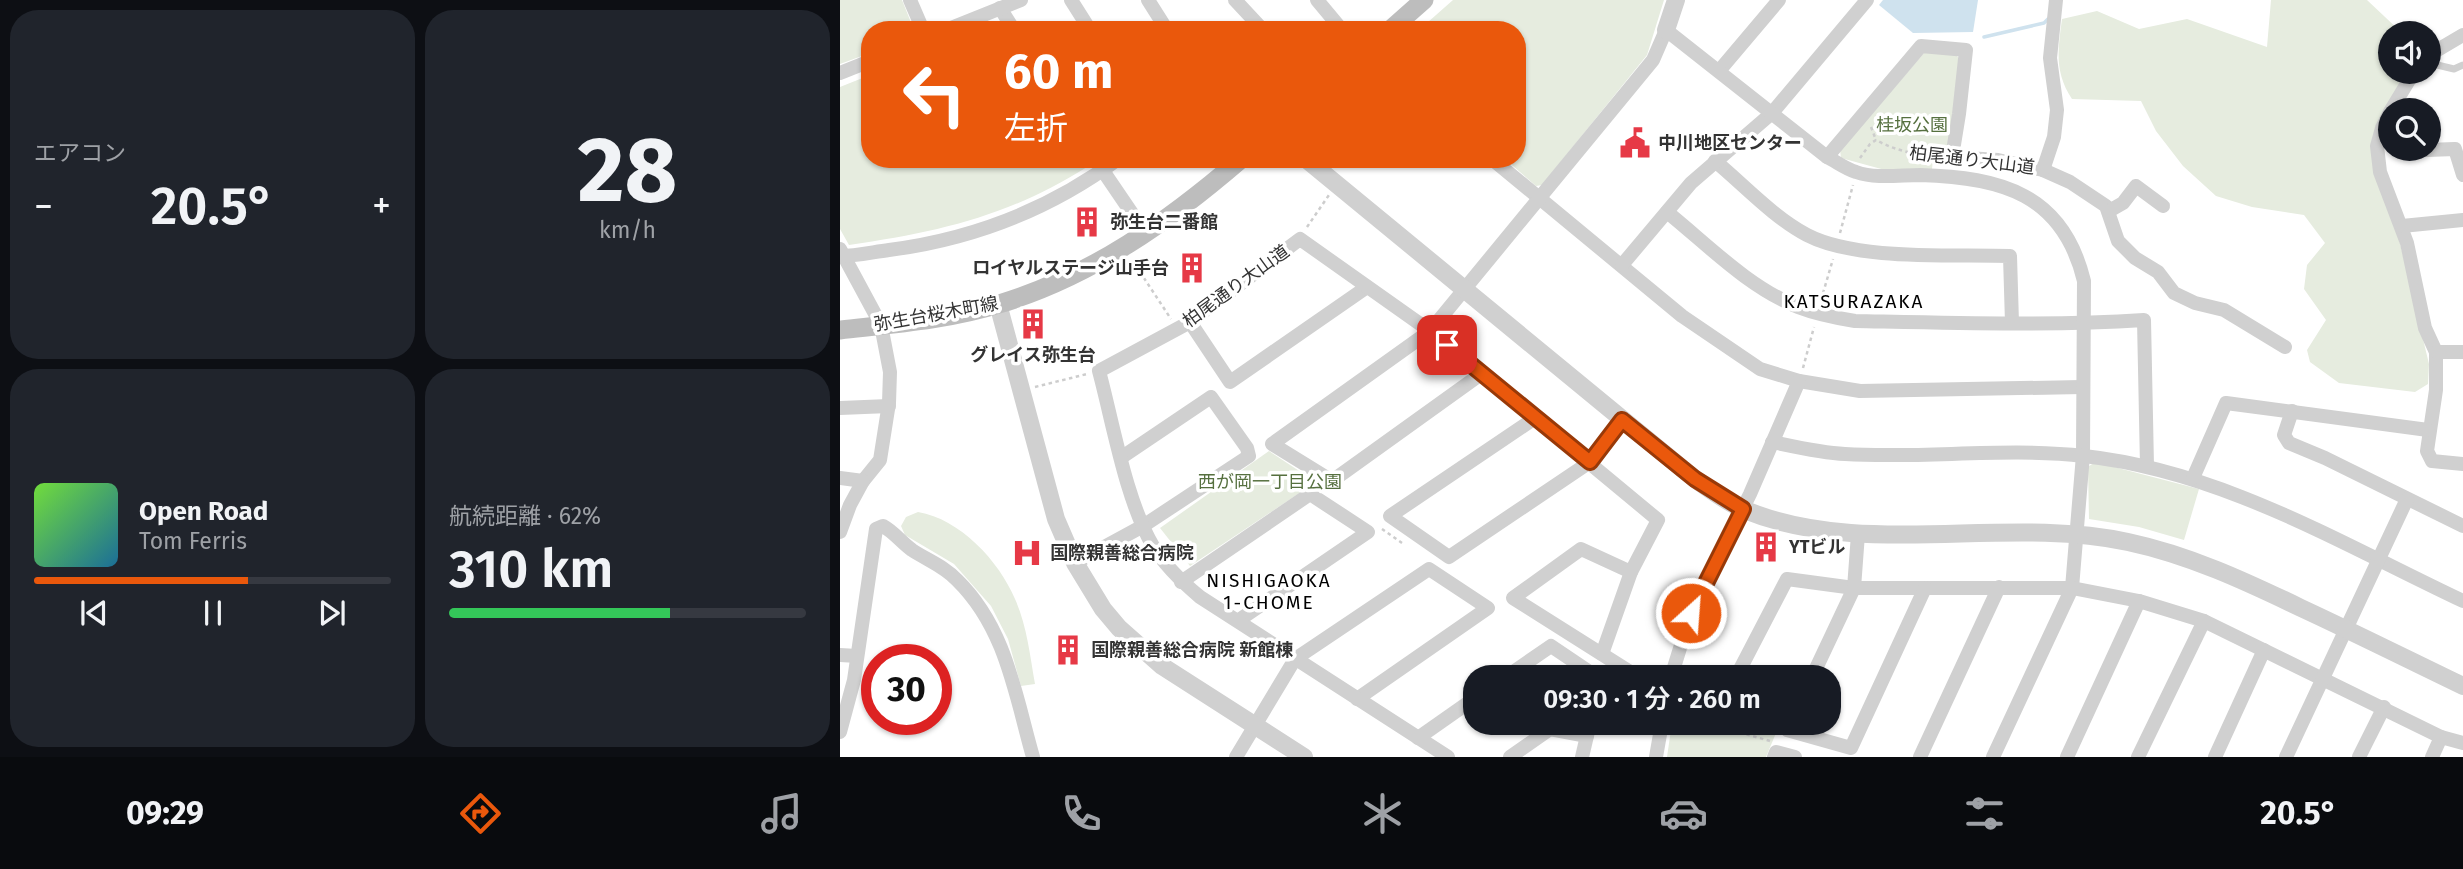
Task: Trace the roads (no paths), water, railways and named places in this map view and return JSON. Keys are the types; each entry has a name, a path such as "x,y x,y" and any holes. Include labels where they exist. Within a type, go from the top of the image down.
{"main road":[{"path":"1400,21 1424,0"},
{"name":"弥生台桜木町線","path":"840,330 943,316 998,304 1068,277 1102,261 1146,234 1193,201 1231,168"}],"street":[{"path":"910,0 919,21"},
{"path":"968,21 1021,0"},
{"path":"1072,0 1085,21"},
{"path":"1147,0 1161,21"},
{"path":"1235,0 1255,21"},
{"path":"1317,0 1334,21"},
{"path":"1481,374 1332,481 1272,444 1430,331 1653,60 1676,0"},
{"path":"1719,71 1779,0"},
{"path":"1622,265 1691,183 1772,113 1867,0"},
{"name":"柏尾通り大山道","path":"1827,157 1921,46 1966,50 1952,157 1998,160 2043,170 2054,137 2057,110 2050,58 2056,0"},
{"path":"1000,8 1008,21"},
{"path":"1666,30 1827,157 1856,172 1975,179 2027,196 2049,212 2078,255 2084,281 2083,456 2072,588 1993,757"},
{"path":"2441,48 2463,35"},
{"path":"840,73 861,65"},
{"path":"2441,150 2455,149 2463,175"},
{"path":"1715,161 1783,218 1808,235 1837,246 1869,252 2010,256 2012,323"},
{"path":"2379,161 2380,172 2402,226 2425,328 2436,352 2436,390 2427,451 2431,461 2463,464"},
{"path":"840,532 849,505 880,460 889,406 890,372 881,326 841,254 932,244 969,235 1057,200 1095,168"},
{"path":"1101,168 1146,234"},
{"path":"1317,168 1695,479 1743,509 1795,525 1857,534 2028,532 2078,534 2127,541 2191,559 2232,575 2463,686"},
{"path":"1503,168 1682,316 1760,369 1798,381 1860,391 2082,387"},
{"path":"2043,170 2070,182 2106,206 2118,242 2135,258 2158,272 2174,293 2195,303 2224,310 2285,347"},
{"path":"2109,211 2123,203 2136,186 2163,206"},
{"path":"1667,212 1745,275 1798,307 1818,313 1855,321 2084,323 2144,320 2147,466"},
{"path":"2402,226 2463,220"},
{"name":"柏尾通り大山道","path":"1122,457 1099,371 1190,322 1300,239 1430,331 1658,520 1631,572"},
{"path":"1190,322 1230,382 1367,287"},
{"path":"998,304 1056,519 1075,562 1103,609 1119,628 1163,666 1304,757"},
{"path":"2436,352 2463,352"},
{"path":"1675,665 1691,613 1743,509 1798,381"},
{"path":"1075,562 1143,526 1249,456 1247,448 1212,397 1122,457 1143,526 1153,546 1181,582 1200,597 1448,757"},
{"path":"2193,478 2226,402 2428,430"},
{"path":"840,408 889,406"},
{"path":"2292,411 2284,435 2289,443 2463,526"},
{"path":"1535,418 1390,516 1449,557 1590,462 1622,420"},
{"path":"1772,442 1845,454 2011,453 2083,456 2147,466 2193,478 2265,506 2463,601"},
{"path":"840,478 863,481"},
{"path":"1181,582 1310,494 1368,531 1239,620"},
{"path":"2286,757 2407,499"},
{"path":"840,732 857,656 876,528 883,526 914,551 929,558 957,579 992,626 1014,682 1033,757"},
{"path":"1818,665 1854,588 1857,534"},
{"path":"1602,654 1631,572 1581,549 1513,598 1619,665"},
{"path":"1236,757 1295,659 1429,569 1488,608 1357,699"},
{"path":"1742,665 1787,579 1854,588 2072,588 2139,601 2204,621 2441,737 2463,743"},
{"path":"1920,757 1999,587"},
{"path":"1805,735 1851,748 1925,588"},
{"path":"2067,757 2139,601"},
{"path":"2138,757 2204,621"},
{"path":"1523,665 1551,646 1579,665"},
{"path":"2215,757 2264,650"},
{"path":"840,655 857,656"},
{"path":"1418,738 1463,706"},
{"path":"2359,757 2384,707"},
{"path":"1510,757 1541,735"},
{"path":"1582,757 1587,735"},
{"path":"1656,757 1660,735"},
{"path":"2432,757 2441,737"},
{"path":"1777,750 1776,752 1795,757"}],"lane":[{"path":"2441,66 2454,69 2463,65"}],"water":[{"path":"1883,0 1978,0 1973,32 1913,33 1879,5"}],"waterway":[{"path":"1984,37 2044,23 2048,19"}],"place":[{"name":"中川地区センター","path":"1635,143"},
{"name":"弥生台二番館","path":"1087,222"},
{"name":"ロイヤルステージ山手台","path":"1192,268"},
{"name":"グレイス弥生台","path":"1033,324"},
{"name":"YTビル","path":"1766,547"},
{"name":"国際親善総合病院","path":"1027,553"},
{"name":"国際親善総合病院 新館棟","path":"1068,650"}],"district":[{"name":"KATSURAZAKA","path":"1854,301"},
{"name":"NISHIGAOKA 1-CHOME","path":"1269,591"}],"park label":[{"name":"桂坂公園","path":"1912,125"},
{"name":"西が岡一丁目公園","path":"1270,482"}]}
